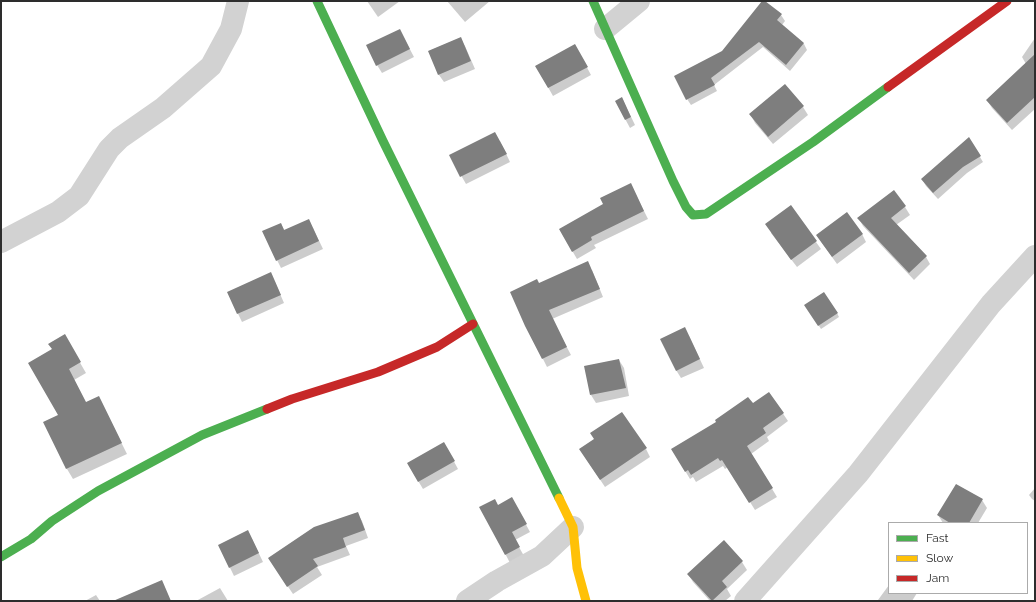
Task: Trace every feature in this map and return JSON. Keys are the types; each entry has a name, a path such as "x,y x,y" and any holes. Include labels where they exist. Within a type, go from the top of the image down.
{"street":[{"path":"1,242 58,212 80,196 109,149 120,138 163,108 211,66 231,29 238,1"},
{"path":"317,1 380,134 573,527 577,568 586,601"},
{"path":"593,1 672,181 686,207 693,214 706,214 813,142 1007,1"},
{"path":"605,29 639,1"},
{"path":"745,601 858,474 991,304 1035,256"},
{"path":"1,557 31,539 52,521 98,490 202,434 292,398 378,372 438,347 473,324"},
{"path":"467,601 497,581 542,556 573,527"}],"building":[{"path":"762,1 765,1 782,14 777,20 804,43 786,65 759,42 711,78 715,85 686,100 674,76 722,51"},
{"path":"400,29 410,49 376,66 366,45"},
{"path":"461,37 471,61 438,75 428,51"},
{"path":"575,44 588,67 548,88 535,66"},
{"path":"1035,54 1035,97 1007,123 986,100"},
{"path":"785,84 804,106 768,137 749,114"},
{"path":"622,97 631,117 625,120 615,101"},
{"path":"495,132 507,154 460,177 449,155"},
{"path":"969,137 981,156 963,167 933,193 921,179"},
{"path":"631,183 644,211 591,237 592,240 572,252 559,229 603,204 600,198"},
{"path":"894,190 906,206 891,218 927,256 909,273 857,218"},
{"path":"791,205 817,241 791,260 765,224"},
{"path":"847,212 863,234 832,257 816,235"},
{"path":"309,219 319,241 276,261 262,231 281,223 284,230"},
{"path":"588,261 600,289 549,310 567,347 542,359 510,292 537,279 539,283"},
{"path":"271,272 281,295 237,314 227,292"},
{"path":"824,292 838,313 818,326 804,305"},
{"path":"685,327 700,359 676,371 660,339"},
{"path":"65,334 81,362 69,369 86,402 99,396 122,443 66,469 43,422 58,415 28,363 52,349 48,344"},
{"path":"619,359 626,388 590,395 584,366"},
{"path":"769,392 784,413 763,428 766,433 747,446 773,488 749,503 722,460 720,461 718,458 691,475 688,470 685,472 671,449 716,422 715,420 748,397 753,403"},
{"path":"622,412 647,448 600,480 579,449 594,439 590,433"},
{"path":"444,442 455,461 418,482 407,463"},
{"path":"956,484 983,499 970,522 948,522 937,515"},
{"path":"512,497 527,524 512,532 520,547 505,555 479,507 495,499 498,505"},
{"path":"358,512 365,530 343,538 346,547 313,559 318,566 287,587 268,558 314,527"},
{"path":"248,530 259,553 229,568 218,545"},
{"path":"724,540 743,561 722,581 727,587 712,601 687,574"},
{"path":"162,580 171,601 113,601"}],"traffic: fast":[{"path":"317,1 383,141 559,498"},
{"path":"593,1 673,181 686,207 693,215 706,214 813,142 888,87"},
{"path":"1,557 31,539 52,521 98,491 202,435 267,409"}],"traffic: slow":[{"path":"559,498 573,527 577,568 586,601"}],"traffic: jam":[{"path":"888,87 1007,1"},
{"path":"267,409 292,399 378,372 437,347 473,324"}]}
